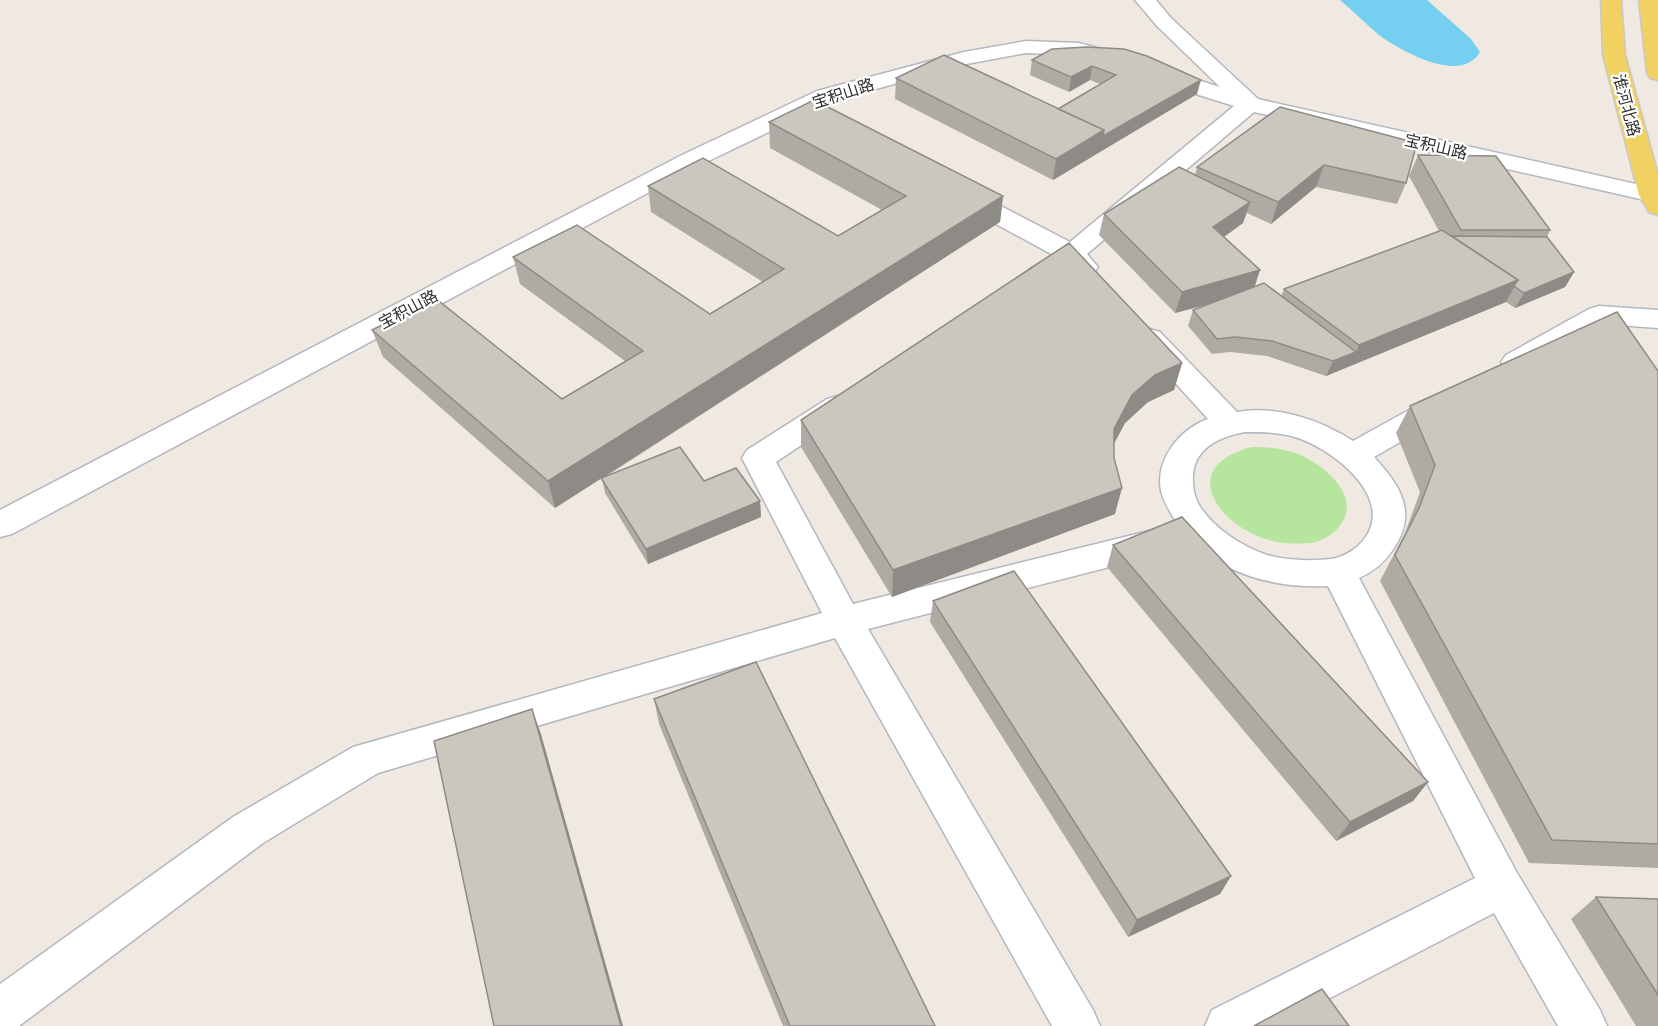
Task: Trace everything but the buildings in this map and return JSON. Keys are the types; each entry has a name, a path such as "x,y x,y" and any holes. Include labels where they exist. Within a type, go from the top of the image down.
{"main road":[{"name":"淮河北路","path":"1611,0 1614,55 1656,199"},
{"name":"淮河北路","path":"1649,0 1658,73"}],"street":[{"path":"1013,292 1072,254 1250,104 1164,22 1145,0"},
{"name":"宝积山路","path":"0,525 679,166 825,96 964,58 1026,47 1079,50 1250,104 1656,199"},
{"path":"798,109 829,126"},
{"path":"935,181 1072,254 1104,288"},
{"path":"1496,373 1599,315 1658,319"},
{"path":"1136,322 1231,424"},
{"path":"866,387 758,458 844,621 1077,1026"},
{"path":"1352,455 1466,391"},
{"path":"1245,421 1277,422 1311,431 1341,446 1367,467 1384,491 1391,517 1384,540 1366,560 1338,571 1303,574 1265,568 1229,553 1201,531 1182,506 1174,482 1179,459 1193,440 1215,427 1231,424 1245,421"},
{"path":"0,1012 248,830 367,759 844,621 1201,531"},
{"path":"1338,571 1502,887 1584,1026"},
{"path":"1228,1026 1502,887"}],"green space":[{"path":"1252,447 1292,452 1315,463 1327,472 1343,493 1347,504 1345,516 1338,528 1325,538 1314,542 1294,544 1269,540 1233,522 1212,495 1210,481 1216,467 1229,456"}],"water":[{"path":"1340,0 1427,0 1471,39 1480,52 1471,61 1459,66 1431,62 1401,49 1379,35"}]}
